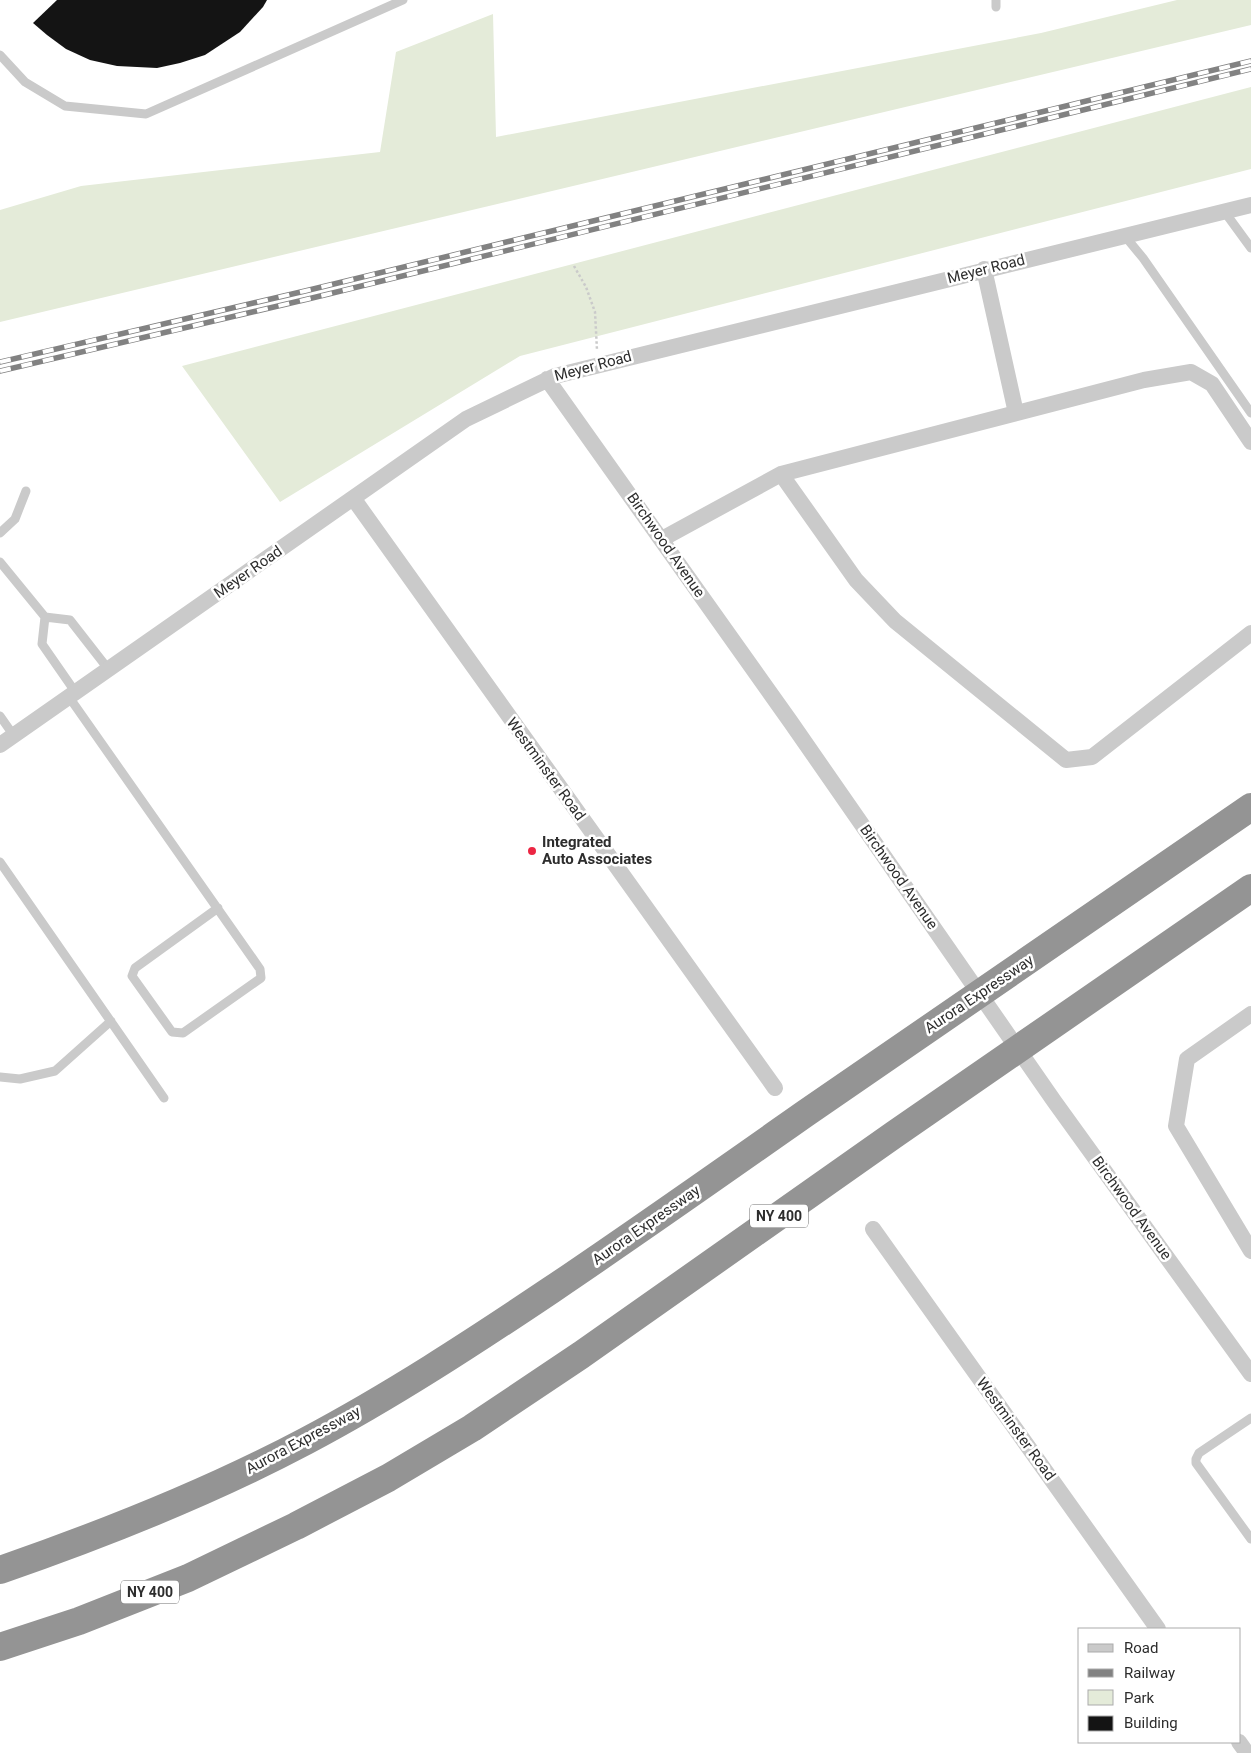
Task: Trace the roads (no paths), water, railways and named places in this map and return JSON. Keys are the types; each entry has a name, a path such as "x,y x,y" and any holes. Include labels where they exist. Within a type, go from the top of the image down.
{"highway":[{"name":"Aurora Expressway","path":"0,1570 94,1537 198,1493 305,1442 407,1384 626,1239 862,1074 1251,807"},
{"name":"NY 400","path":"0,1647 79,1621 188,1578 296,1526 388,1478 472,1428 589,1349 895,1134 1251,888"}],"street":[{"name":"Meyer Road","path":"0,745 466,419 555,376 984,269 1251,205"},
{"path":"984,269 1016,412"},
{"path":"662,540 781,474 1144,380 1191,372 1212,384 1251,442"},
{"name":"Birchwood Avenue","path":"547,380 662,540 1054,1101 1251,1374"},
{"path":"781,474 856,580 895,621 1066,760 1092,757 1251,633"},
{"name":"Westminster Road","path":"353,498 775,1088"},
{"path":"1251,1014 1188,1059 1176,1126 1251,1251"},
{"name":"Westminster Road","path":"873,1229 1157,1628"}],"lane":[{"path":"0,55 25,82 64,106 146,114 403,0"},
{"path":"1224,211 1251,248"},
{"path":"1124,235 1143,258 1251,413"},
{"path":"0,533 15,519 26,491"},
{"path":"2,568 45,617 70,620 109,670"},
{"path":"45,617 42,644 73,695 260,968 261,978 183,1033 172,1032 132,976 135,968 218,908"},
{"path":"0,716 14,736"},
{"path":"0,862 164,1098"},
{"path":"0,1077 20,1079 55,1070 111,1021"},
{"path":"1251,1418 1199,1453 1196,1464 1251,1539"}],"railway":[{"path":"0,362 305,291 1251,61"},
{"path":"0,371 308,299 1251,69"}],"place":[{"name":"Integrated Auto Associates","path":"532,851"}]}
